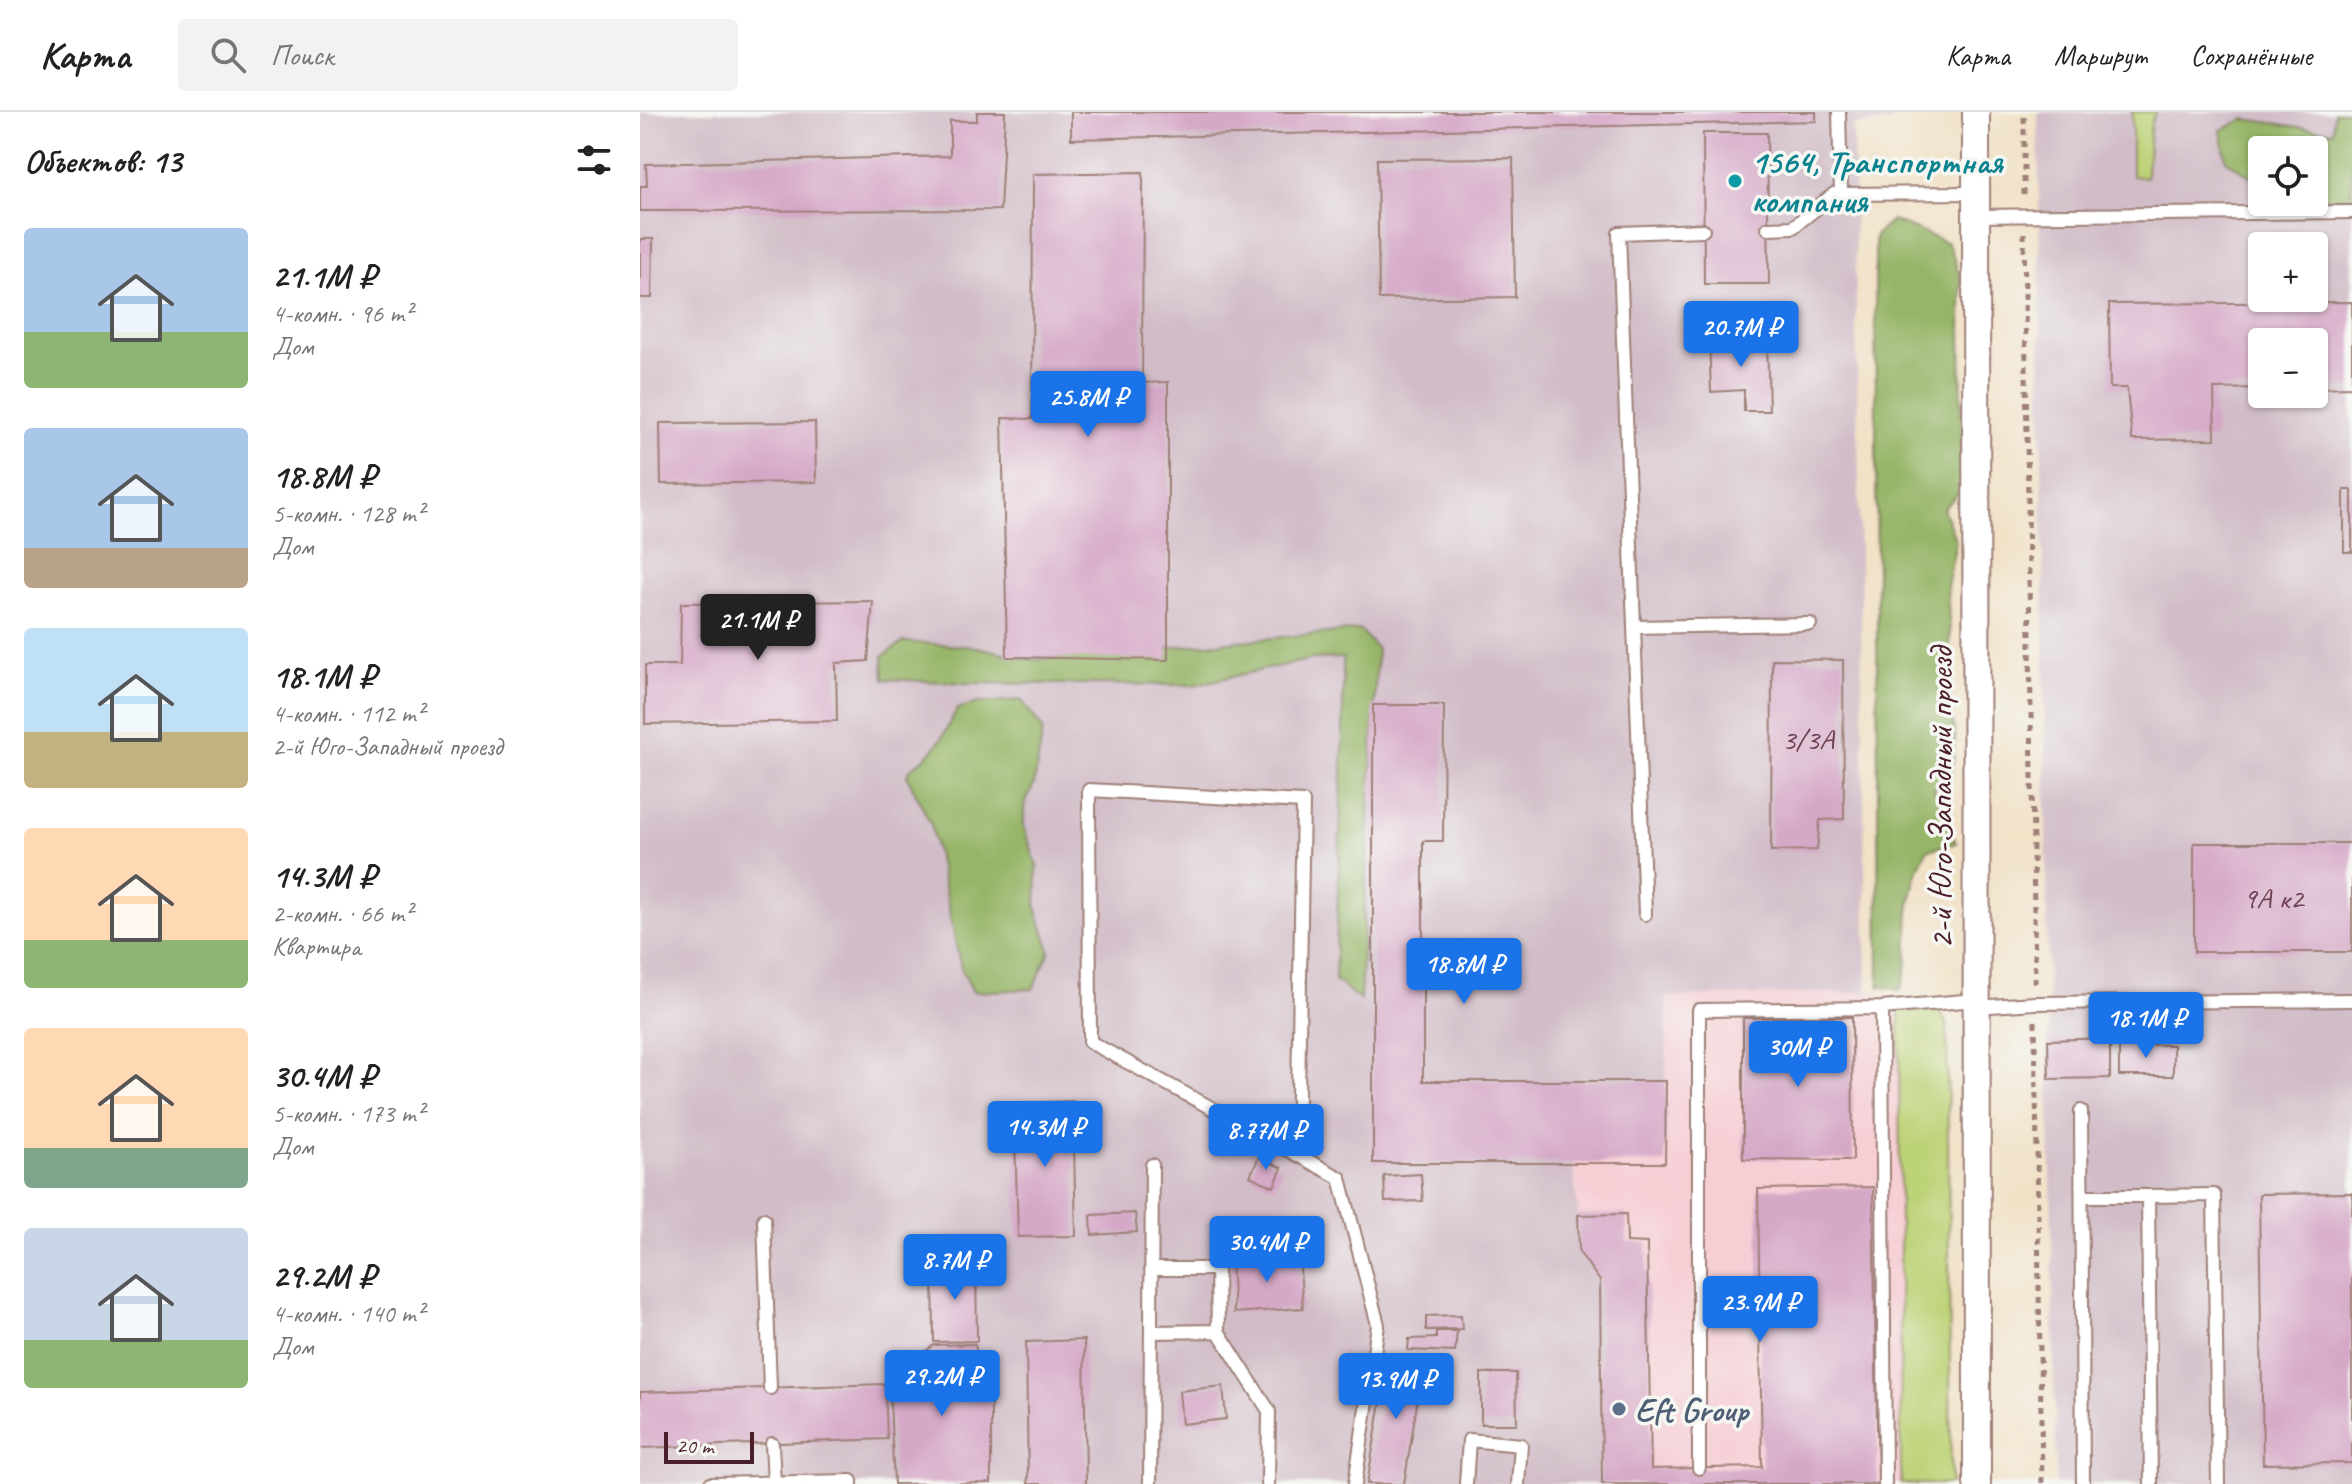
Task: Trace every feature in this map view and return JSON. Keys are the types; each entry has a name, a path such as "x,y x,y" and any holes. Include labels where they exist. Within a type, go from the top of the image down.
{"street":[{"name":"2-й Юго-Западный проезд","path":"1976,112 1977,1484"}],"lane":[{"path":"1839,112 1841,194"},
{"path":"1768,228 1793,227 1834,194 1976,205 2024,216 2352,212"},
{"path":"1645,914 1619,233 1703,230"},
{"path":"1634,627 1810,624"},
{"path":"1297,1155 1303,802 1089,790 1090,1042 1297,1155 1340,1178 1378,1325 1355,1484"},
{"path":"1699,1468 1699,1010 2352,1000"},
{"path":"1882,1008 1885,1484"},
{"path":"2081,1111 2083,1484"},
{"path":"1150,1484 1152,1165"},
{"path":"2082,1196 2214,1195 2218,1484"},
{"path":"2148,1196 2151,1484"},
{"path":"764,1219 770,1388"},
{"path":"1151,1269 1217,1269 1218,1331 1269,1411 1268,1484"},
{"path":"1151,1332 1218,1331"},
{"path":"1466,1484 1469,1440 1521,1445 1518,1484"},
{"path":"772,1444 774,1482"},
{"path":"710,1484 851,1481 851,1484"}],"path":[{"path":"2024,112 2042,1484"}],"shaded area":[{"path":"640,112 1893,112 1892,121 1853,126 1867,992 1667,997 1665,1163 1573,1163 1579,1252 1600,1281 1602,1484 640,1484"},
{"path":"2038,112 2352,112 2352,1484 2056,1484"},
{"path":"1867,992 1899,998 1901,1484 1602,1484 1600,1281 1579,1252 1573,1163 1665,1163 1666,997"}],"green space":[{"path":"2132,112 2156,112 2151,122 2146,177 2132,176"},
{"path":"2334,112 2352,112 2352,199 2328,199 2328,136 2248,136 2248,175 2226,160 2221,130 2245,119 2333,132"},
{"path":"1892,220 1948,243 1961,278 1962,490 1943,509 1956,541 1947,586 1950,636 1947,688 1955,735 1952,774 1934,788 1956,843 1927,850 1918,869 1910,902 1906,969 1900,990 1879,986 1875,236"},
{"path":"1360,630 1377,649 1360,1000 1335,980 1343,658 1313,659 1193,685 884,679 883,656 904,642 977,647 1034,660"},
{"path":"1021,700 1043,729 1034,784 1024,806 1024,828 1037,866 1036,908 1050,951 1033,989 973,992 961,968 931,824 907,776 935,748 957,709 978,703"},
{"path":"1899,1009 1939,1010 1947,1025 1951,1484 1901,1484"}],"building":[{"path":"977,112 1005,112 1000,210 640,211 640,186 647,186 646,164 950,156 950,121 977,121"},
{"path":"1071,112 1816,112 1816,121 1071,139"},
{"name":"1564, Транспортная компания","path":"1703,133 1767,133 1769,284 1704,284"},
{"path":"1513,158 1515,297 1379,299 1377,159"},
{"path":"1143,172 1142,383 1168,382 1168,660 1007,657 1002,418 1032,419 1033,174"},
{"path":"640,239 653,239 652,298 640,298"},
{"path":"2328,302 2352,302 2352,387 2328,388 2328,328 2248,328 2248,388 2214,389 2215,439 2132,440 2127,388 2110,388 2109,304 2248,303 2248,312 2328,312"},
{"path":"1767,335 1769,411 1744,411 1744,390 1711,392 1709,337"},
{"path":"815,422 816,482 661,484 660,423"},
{"path":"2344,490 2352,490 2352,552 2344,552"},
{"path":"873,601 868,661 836,663 837,721 645,724 645,665 680,665 681,603"},
{"path":"1772,659 1843,660 1844,819 1820,820 1817,850 1771,851"},
{"path":"1373,705 1444,705 1443,841 1423,841 1423,1081 1666,1081 1665,1163 1373,1163"},
{"path":"2194,843 2352,843 2352,952 2194,952"},
{"path":"1852,1017 1853,1160 1743,1159 1743,1018"},
{"path":"2110,1038 2110,1078 2049,1079 2048,1040"},
{"path":"2119,1044 2173,1045 2173,1076 2119,1076"},
{"path":"1073,1101 1076,1236 1018,1237 1014,1103"},
{"path":"1259,1157 1282,1168 1274,1187 1250,1176"},
{"path":"1421,1174 1423,1201 1385,1202 1384,1176"},
{"path":"1873,1187 1878,1484 1602,1484 1600,1281 1579,1252 1578,1215 1626,1214 1627,1242 1647,1243 1651,1469 1762,1467 1758,1189"},
{"path":"2352,1193 2352,1463 2263,1464 2259,1194"},
{"path":"1135,1213 1137,1232 1092,1235 1091,1215"},
{"path":"1299,1256 1303,1308 1234,1313 1231,1260"},
{"path":"976,1263 977,1341 934,1342 933,1264"},
{"path":"1461,1315 1462,1329 1426,1330 1426,1316"},
{"path":"1436,1331 1457,1331 1455,1352 1408,1350 1409,1339 1436,1338"},
{"path":"1084,1340 1086,1484 1028,1484 1026,1342"},
{"path":"975,1344 980,1370 991,1373 991,1483 894,1484 889,1378 934,1345"},
{"path":"1389,1355 1424,1361 1404,1484 1367,1484"},
{"path":"1481,1373 1516,1373 1517,1424 1481,1424"},
{"path":"885,1384 887,1439 640,1448 640,1392"},
{"path":"1223,1386 1226,1419 1182,1424 1179,1391"}],"place":[{"name":"1564, Транспортная компания","path":"1735,181"},
{"name":"Eft Group","path":"1619,1409"}]}
